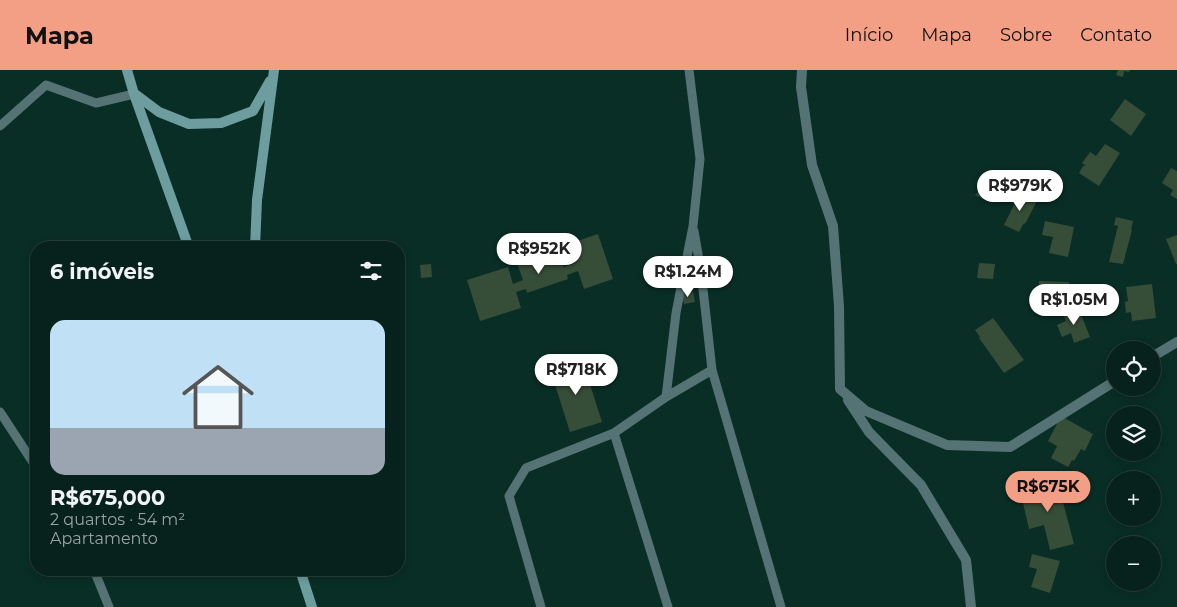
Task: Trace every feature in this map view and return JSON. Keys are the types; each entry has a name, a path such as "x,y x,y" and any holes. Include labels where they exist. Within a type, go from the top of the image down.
{"main road":[{"path":"127,70 186,241"},
{"path":"134,94 159,112 189,124 220,123 253,111 274,73"},
{"path":"255,241 257,200 274,73"},
{"path":"302,576 312,607"}],"street":[{"path":"802,70 801,87 812,165 833,226 839,306 840,389 870,432 921,485 966,560 971,607"},
{"path":"1161,352 1177,342"},
{"path":"840,389 866,411 947,444 1010,447 1106,387"}],"lane":[{"path":"666,397 676,313 693,226 700,160 690,70"},
{"path":"0,126 46,85 96,103 134,94"},
{"path":"693,226 701,271 712,370 781,607"},
{"path":"541,607 509,496 526,468 614,433 666,397 712,370"},
{"path":"0,412 30,458"},
{"path":"614,433 668,607"},
{"path":"96,576 109,607"}],"building":[{"path":"1118,70 1130,70 1129,72 1124,71 1123,77 1116,75"},
{"path":"1125,99 1146,114 1131,136 1110,120"},
{"path":"1105,144 1120,153 1099,186 1079,173 1083,166 1086,166 1082,163 1090,152 1096,156"},
{"path":"1171,168 1177,171 1177,199 1170,195 1173,190 1162,183"},
{"path":"992,178 999,186 985,200 975,195"},
{"path":"1020,193 1037,201 1019,232 1004,225"},
{"path":"1116,217 1133,221 1123,264 1109,262 1118,226 1114,225"},
{"path":"1045,221 1074,227 1068,257 1049,253 1053,237 1042,235"},
{"path":"598,234 613,279 584,289 578,271 567,275 568,279 527,293 526,289 516,292 521,308 480,321 467,280 508,267 513,284 523,280 513,252 555,238 564,267 575,263 568,244"},
{"path":"1177,235 1177,264 1176,264 1166,239"},
{"path":"979,263 995,264 993,279 977,278"},
{"path":"431,264 432,277 421,278 420,265"},
{"path":"1039,281 1069,282 1069,287 1067,287 1066,291 1062,291 1062,304 1059,304 1059,316 1042,315 1043,303 1038,303"},
{"path":"1152,284 1156,318 1132,321 1131,312 1126,313 1125,302 1128,301 1126,287"},
{"path":"693,292 695,302 684,304 682,294"},
{"path":"1078,307 1090,337 1074,343 1071,333 1062,337 1057,325 1066,321 1063,314 1066,310"},
{"path":"993,318 1024,360 1004,373 975,330"},
{"path":"582,359 602,422 570,432 550,369"},
{"path":"1061,416 1093,434 1085,451 1081,449 1068,467 1051,458 1057,446 1048,441"},
{"path":"1057,479 1074,544 1050,550 1044,525 1029,529 1020,490"},
{"path":"1032,554 1060,561 1050,593 1031,587 1037,569 1029,567"}]}
